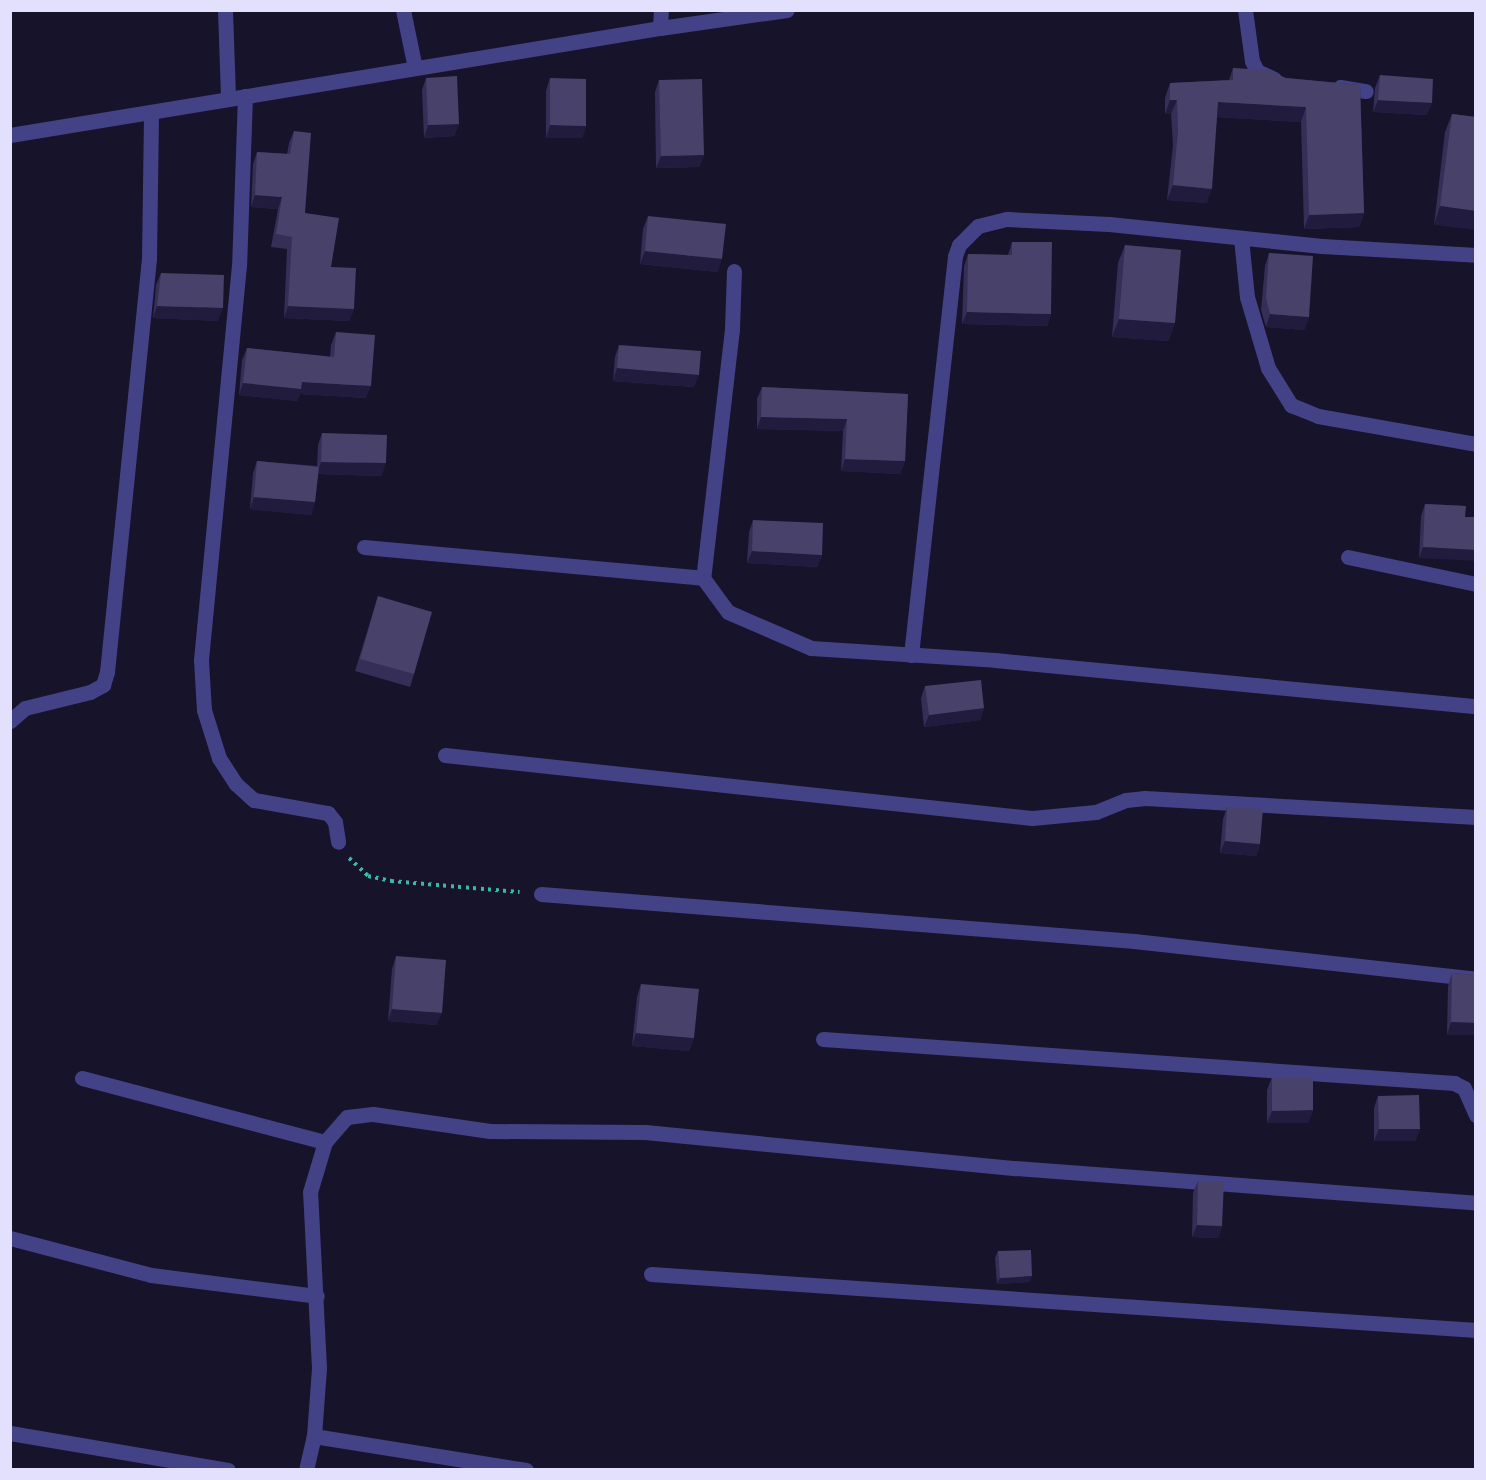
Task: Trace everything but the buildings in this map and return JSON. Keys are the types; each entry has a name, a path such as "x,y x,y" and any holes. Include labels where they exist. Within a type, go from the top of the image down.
{"street":[{"path":"225,10 228,98"},
{"path":"403,10 415,68"},
{"path":"660,28 661,10"},
{"path":"10,135 660,28 787,10"},
{"path":"1245,10 1252,61 1257,71 1272,79 1296,82"},
{"path":"1319,85 1366,91"},
{"path":"245,96 239,265 201,660 204,710 219,758 236,784 254,800 328,813 335,822 338,842"},
{"path":"10,722 25,708 90,692 103,685 107,672 149,259 151,112"},
{"path":"911,655 955,256 967,235 978,226 1006,219 1109,224 1241,238 1476,255"},
{"path":"1241,238 1247,297 1265,358 1275,384 1291,405 1318,416 1476,444"},
{"path":"734,271 732,329 703,578 728,612 812,648 1476,706"},
{"path":"364,547 703,578"},
{"path":"1348,557 1476,584"},
{"path":"445,755 1032,818 1096,812 1126,800 1145,798 1476,817"},
{"path":"541,894 1134,941 1476,979"},
{"path":"823,1039 1454,1083 1464,1088 1476,1115"},
{"path":"82,1078 325,1142"},
{"path":"306,1470 314,1436 319,1368 310,1191 325,1142 347,1117 373,1114 490,1131 645,1132 1015,1168 1476,1203"},
{"path":"10,1238 151,1275 317,1296"},
{"path":"651,1274 1476,1330"},
{"path":"10,1432 228,1470"},
{"path":"314,1436 522,1469"}],"path":[{"path":"338,842 357,868 380,879 541,894"}]}
